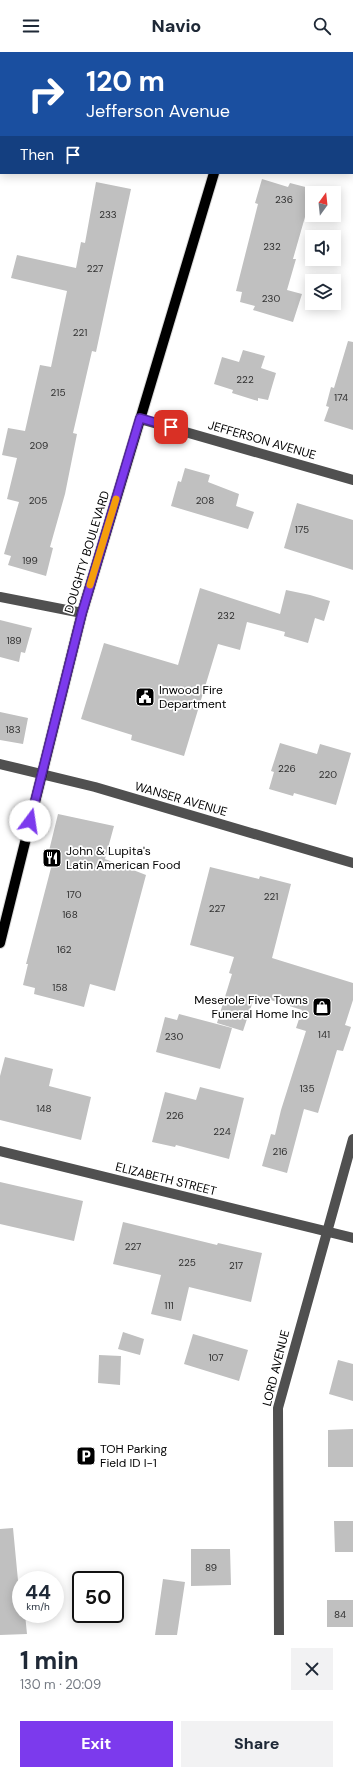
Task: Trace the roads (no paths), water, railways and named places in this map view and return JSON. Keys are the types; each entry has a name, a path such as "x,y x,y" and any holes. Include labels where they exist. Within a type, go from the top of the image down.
{"main road":[{"name":"DOUGHTY BOULEVARD","path":"0,943 82,613 214,174"}],"street":[{"name":"JEFFERSON AVENUE","path":"140,418 353,480"},
{"path":"0,597 82,613"},
{"name":"WANSER AVENUE","path":"0,764 95,787 353,863"},
{"name":"LORD AVENUE","path":"279,1635 278,1408 326,1232 353,1140"},
{"name":"ELIZABETH STREET","path":"0,1151 353,1238"}],"place":[{"name":"Inwood Fire Department","path":"145,697"},
{"name":"John & Lupita's Latin American Food","path":"52,858"},
{"name":"Meserole Five Towns Funeral Home Inc","path":"322,1007"},
{"name":"TOH Parking Field ID I-1","path":"86,1456"}]}
